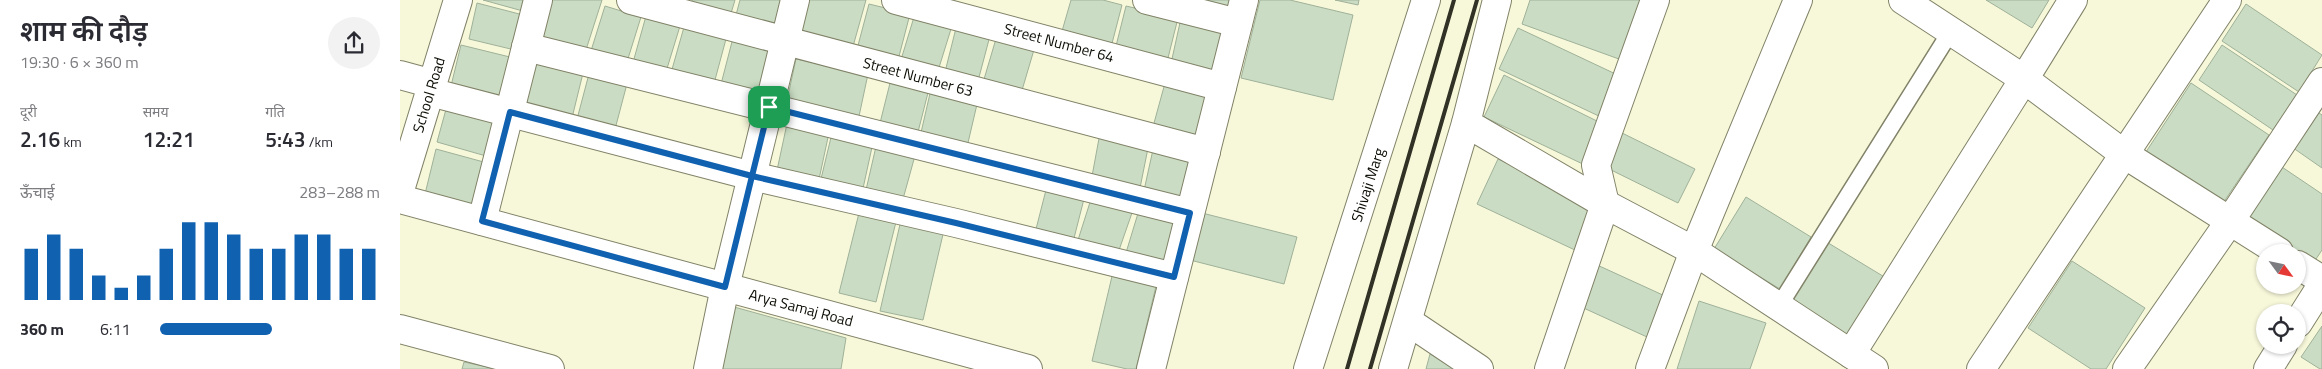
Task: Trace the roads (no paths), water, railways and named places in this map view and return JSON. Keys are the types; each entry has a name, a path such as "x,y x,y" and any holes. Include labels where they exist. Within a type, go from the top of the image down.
{"street":[{"name":"School Road","path":"400,190 458,0"},
{"path":"482,221 538,0"},
{"name":"Street Number 63","path":"631,0 1206,152"},
{"path":"708,369 725,287 795,0"},
{"name":"Street Number 64","path":"896,0 1222,87"},
{"path":"1147,0 1241,11 1151,369"},
{"name":"Shivaji Marg","path":"1308,369 1426,0"},
{"path":"1393,369 1409,322 1466,123 1497,0"},
{"path":"1549,369 1604,204 1596,165 1655,0"},
{"path":"1650,369 1694,251 1798,0"},
{"path":"1903,0 1951,31 2028,73 2124,154 2266,244"},
{"path":"1851,354 2073,0"},
{"path":"1981,369 2227,0"},
{"path":"526,47 1190,213"},
{"path":"400,75 431,88 510,112 752,176 956,223 1174,277"},
{"path":"2127,369 2230,221 2322,82"},
{"path":"1466,123 1604,204 1694,251 1874,369"},
{"name":"Arya Samaj Road","path":"400,199 1028,369"},
{"path":"2306,270 2322,280"},
{"path":"2306,310 2322,285"},
{"path":"1409,322 1479,369"},
{"path":"400,329 550,369"}],"lane":[{"path":"1779,306 1951,31"}],"railway":[{"path":"1347,369 1454,0"},
{"path":"1370,369 1477,0"}]}
